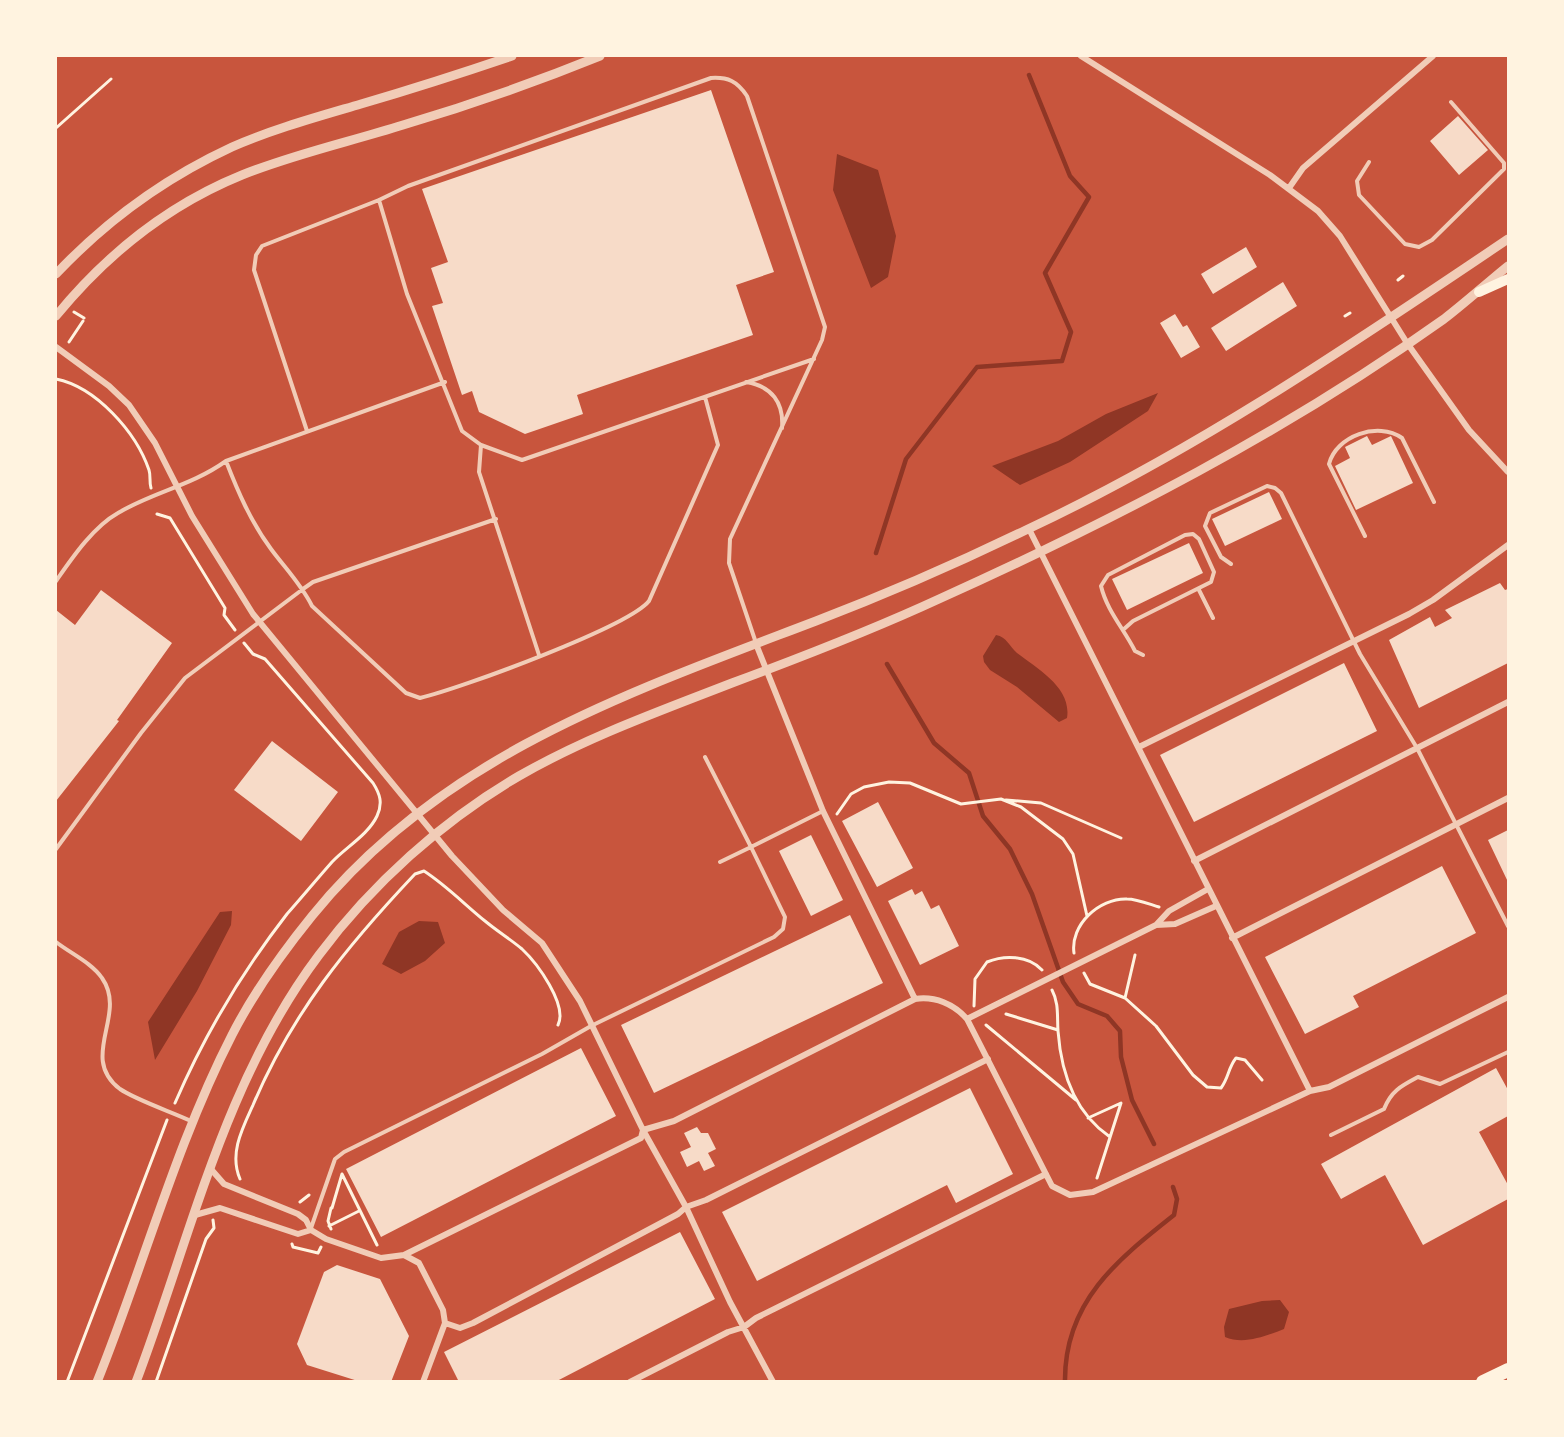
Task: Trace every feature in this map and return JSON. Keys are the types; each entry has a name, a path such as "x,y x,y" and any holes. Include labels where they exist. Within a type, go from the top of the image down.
{"highway":[{"path":"1483,1382 1509,1370"}],"main road":[{"path":"1479,291 1509,279"}],"street":[{"path":"56,274 93,237 136,203 183,172 233,147 296,123 512,56"},
{"path":"56,316 86,282 145,229 216,187 267,166 427,118 600,56"},
{"path":"1081,56 1288,188 1318,211 1340,236 1407,343 1469,430 1509,472"},
{"path":"1288,188 1303,168 1433,56"},
{"path":"96,1382 194,1122 234,1032 280,957 334,890 417,814 503,755 574,717 639,688 879,596 1029,529 1213,431 1315,369 1509,240"},
{"path":"136,1382 210,1168 253,1062 306,972 363,903 434,835 495,791 563,753 634,720 915,610 1041,553 1204,468 1407,343 1479,291 1509,266"},
{"path":"56,347 109,386 129,405 155,443 177,488 260,622 434,835 502,910 542,943 580,1001 643,1130 686,1207 730,1302 773,1382"},
{"path":"1029,529 1310,1091"},
{"path":"1139,747 1433,600 1509,545"},
{"path":"756,644 823,811 915,999"},
{"path":"1194,861 1509,702"},
{"path":"1232,938 1509,798"},
{"path":"967,1019 1156,925 1169,911 1208,889"},
{"path":"1156,925 1175,924 1216,906"},
{"path":"643,1130 674,1122 915,999 932,999 948,1004 967,1019 1052,1186 1070,1195 1087,1194 1310,1091 1329,1087 1509,997"},
{"path":"445,1323 460,1328 473,1323 678,1214 686,1207 706,1200 988,1059"},
{"path":"210,1168 224,1184 298,1214 306,1220 311,1230 326,1239 381,1258 404,1255 641,1138 643,1130"},
{"path":"630,1382 1046,1174"},
{"path":"195,1215 216,1209 229,1210 298,1234 311,1230"},
{"path":"404,1255 419,1263 423,1269 443,1310 445,1323 423,1382"}],"lane":[{"path":"307,431 254,270 256,255 269,241 379,200 408,186 699,82 726,78 740,85 747,96 825,327 822,340 782,432 730,540 729,563 756,644"},
{"path":"1369,162 1357,181 1359,195 1405,244 1419,247 1432,240 1504,169 1504,163 1451,102"},
{"path":"379,200 407,294 445,382 462,431 481,445 522,460 814,359"},
{"path":"746,381 756,383 775,394 783,412 782,432"},
{"path":"56,581 89,539 117,513 204,477 226,461 445,382"},
{"path":"226,461 243,505 269,547 303,589 312,606 334,629 406,693 420,698 582,638 642,610 649,601 718,445 705,397"},
{"path":"1365,536 1329,464 1331,454 1339,445 1375,429 1402,438 1434,502"},
{"path":"481,445 479,472 539,655"},
{"path":"1231,564 1221,557 1205,526 1210,513 1267,486 1275,488 1281,493 1354,641 1417,748 1509,926"},
{"path":"56,849 172,692 185,678 303,589 313,582 496,519"},
{"path":"1124,629 1133,621 1211,582 1214,572 1199,539 1193,534 1185,535 1108,575 1101,586 1104,598 1115,619 1124,629 1135,651 1143,655"},
{"path":"1199,590 1214,618"},
{"path":"311,1230 334,1159 573,1038 591,1026 756,948 783,929 785,917 705,757"},
{"path":"720,862 823,811"},
{"path":"56,942 97,972 109,992 111,1016 101,1046 107,1073 120,1089 194,1122"},
{"path":"1331,1135 1384,1109 1389,1096 1397,1088 1418,1077 1440,1084 1509,1052"}],"path":[{"path":"56,128 111,79"},
{"path":"1398,280 1403,276"},
{"path":"1345,316 1350,313"},
{"path":"56,379 70,383 84,391 116,418 145,461 160,514 170,518 225,608 224,615 253,654 265,659 373,783 380,793 381,801 376,817 370,826 333,861 263,947 202,1044 171,1111 67,1382"},
{"path":"836,815 851,794 864,787 889,782 910,783 961,804 986,799 1041,803 1121,838"},
{"path":"1001,799 1021,807 1064,839 1076,863 1087,916"},
{"path":"244,1184 234,1167 234,1155 243,1128 271,1064 293,1023 343,953 415,874 423,871 445,884 483,920 522,950 536,966 555,998 561,1012 558,1025"},
{"path":"1077,959 1073,951 1076,935 1087,916 1105,904 1126,899 1159,907"},
{"path":"1125,998 1135,955"},
{"path":"975,1007 972,996 975,979 981,968 996,958 1010,957 1028,961 1041,968 1044,976"},
{"path":"1081,967 1090,984 1125,998 1156,1026 1193,1075 1207,1087 1221,1088 1229,1076 1229,1066 1236,1058 1245,1060 1262,1080"},
{"path":"1048,984 1057,1000 1062,1061 1077,1101 1088,1118 1110,1137"},
{"path":"1006,1014 1058,1030"},
{"path":"986,1024 1077,1101"},
{"path":"1088,1118 1121,1103 1099,1173"},
{"path":"224,1184 228,1172 234,1167"},
{"path":"332,1208 342,1174 378,1246 368,1243"},
{"path":"295,1203 304,1202 309,1195"},
{"path":"156,1382 206,1239 214,1228 216,1209"},
{"path":"341,1233 330,1227 360,1210"}],"shaded area":[{"path":"837,154 878,170 896,236 888,277 871,288 833,190"},
{"path":"1158,393 1148,411 1070,462 1020,485 992,466 1058,441 1106,414"},
{"path":"996,635 1005,640 1059,688 1067,707 1067,718 1059,722 1017,687 990,670 983,656"},
{"path":"232,911 231,925 197,991 155,1060 148,1022 220,912"},
{"path":"419,921 438,922 445,943 425,961 401,974 382,964 399,932"},
{"path":"1280,1300 1289,1312 1284,1329 1247,1340 1225,1337 1224,1327 1229,1309 1262,1301"}],"building":[{"path":"711,90 774,272 736,285 753,335 577,395 583,414 525,434 479,412 472,391 462,395 432,306 443,303 431,268 448,262 422,189"},
{"path":"1458,116 1488,150 1459,175 1430,141"},
{"path":"1246,247 1257,267 1213,294 1201,274"},
{"path":"1283,282 1297,306 1226,351 1211,328"},
{"path":"1175,314 1183,327 1187,325 1200,347 1181,358 1160,323"},
{"path":"1367,436 1372,445 1391,436 1413,483 1356,510 1335,466 1350,458 1345,447"},
{"path":"1269,492 1282,519 1225,546 1212,519"},
{"path":"1189,543 1203,573 1127,610 1112,579"},
{"path":"1500,583 1505,590 1508,589 1508,663 1419,708 1389,640 1430,617 1435,627 1452,618 1445,610"},
{"path":"101,590 172,643 117,720 119,721 56,801 56,610 75,625"},
{"path":"1344,663 1377,731 1194,822 1160,755"},
{"path":"272,741 338,792 301,841 234,790"},
{"path":"878,802 913,868 877,887 842,821"},
{"path":"1508,830 1508,882 1488,840"},
{"path":"811,835 843,900 811,916 779,851"},
{"path":"1442,866 1476,933 1353,996 1359,1007 1305,1034 1265,957"},
{"path":"912,889 915,895 922,891 931,909 939,905 959,946 920,965 888,901"},
{"path":"850,915 883,983 654,1093 621,1025"},
{"path":"581,1048 616,1116 381,1237 346,1169"},
{"path":"1496,1068 1508,1090 1508,1116 1479,1132 1508,1185 1508,1199 1423,1245 1385,1175 1341,1199 1321,1164"},
{"path":"970,1088 1013,1174 956,1203 947,1185 757,1281 722,1212"},
{"path":"697,1127 701,1133 708,1133 716,1149 708,1153 715,1166 704,1171 699,1161 687,1167 680,1152 691,1147 684,1133"},
{"path":"680,1232 715,1299 555,1382 459,1382 444,1352"},
{"path":"337,1265 380,1279 409,1336 391,1382 361,1382 307,1365 297,1344 324,1272"}],"waterway":[{"path":"876,553 906,459 977,367 1062,361 1071,332 1045,273 1089,197 1070,176 1029,75"},
{"path":"887,664 934,743 969,773 983,816 1010,849 1032,894 1063,982 1078,1004 1107,1016 1120,1031 1121,1057 1132,1100 1154,1144"},
{"path":"1065,1382 1067,1354 1074,1328 1084,1306 1114,1267 1174,1215 1177,1199 1173,1187"}]}
